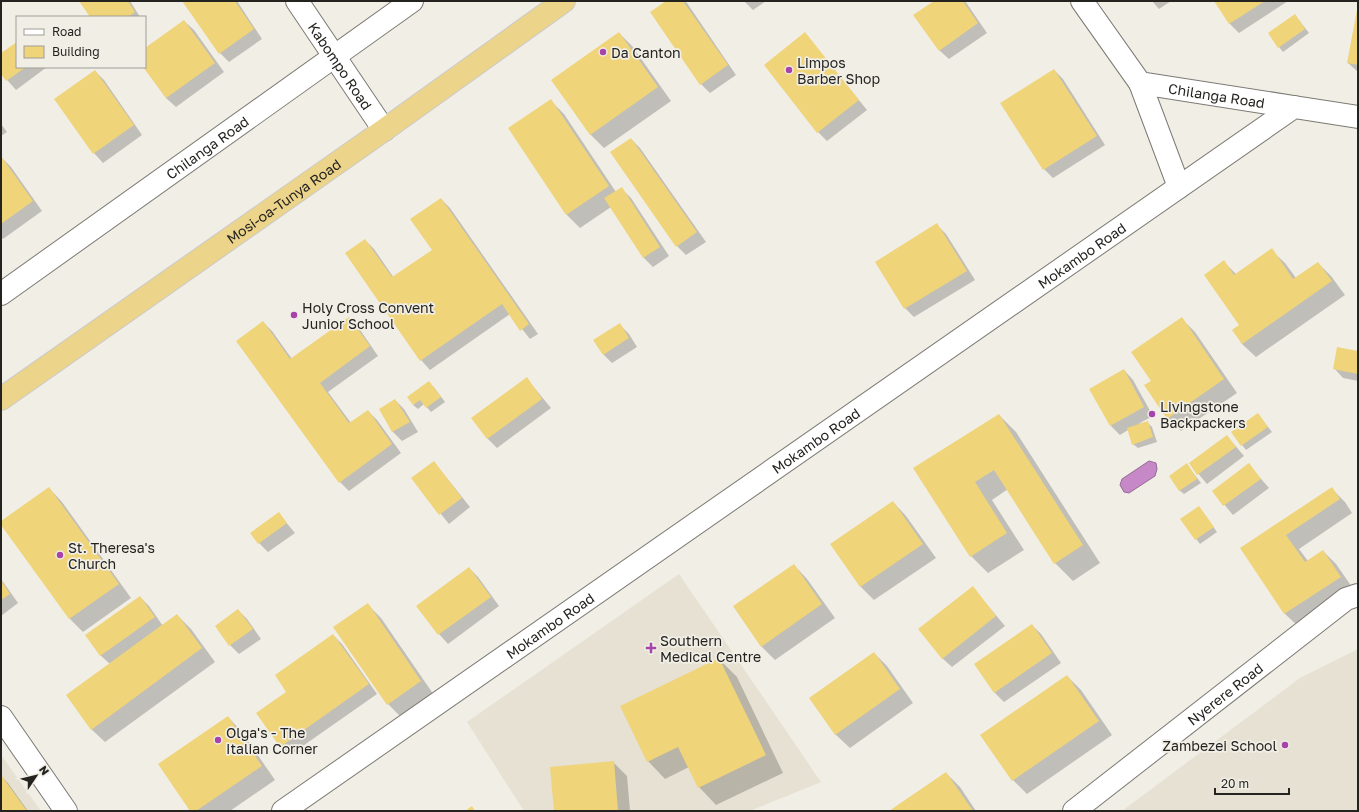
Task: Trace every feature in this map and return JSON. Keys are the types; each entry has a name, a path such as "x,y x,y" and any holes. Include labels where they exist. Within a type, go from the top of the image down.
{"highway":[{"name":"Mosi-oa-Tunya Road","path":"1,399 384,130 564,1"}],"street":[{"name":"Kabompo Road","path":"296,1 384,130"},
{"name":"Chilanga Road","path":"1,294 412,1"},
{"path":"1082,1 1140,83 1179,187"},
{"name":"Chilanga Road","path":"1140,83 1294,107"},
{"path":"1294,107 1358,117"},
{"name":"Mokambo Road","path":"284,811 1294,107"},
{"name":"Nyerere Road","path":"1074,811 1346,599 1358,595"},
{"path":"1,717 66,811"}],"shaded area":[{"path":"1149,461 1156,463 1157,469 1155,476 1129,493 1124,492 1120,485 1122,479"},
{"name":"Southern Medical Centre","path":"679,574 821,782 750,811 524,811 467,722"},
{"name":"Zambezei School","path":"1358,649 1358,811 1122,811 1300,678"},
{"path":"1,755 41,811 1,811"}],"building":[{"path":"79,1 128,1 135,12 129,16 89,16"},
{"path":"182,1 235,1 254,29 219,54"},
{"path":"666,1 683,1 728,65 700,85 650,12"},
{"path":"934,1 963,1 978,23 939,51 913,15"},
{"path":"1214,1 1265,1 1229,24"},
{"path":"1358,10 1358,65 1347,63"},
{"path":"1295,14 1305,29 1278,48 1268,33"},
{"path":"184,20 215,63 166,98 144,68 146,68 146,47"},
{"path":"619,32 658,87 590,135 551,80"},
{"path":"805,32 859,100 817,133 764,65"},
{"path":"16,43 16,68 25,68 6,81 1,74 1,53"},
{"path":"1054,69 1097,136 1043,170 1000,103"},
{"path":"95,70 134,125 93,154 54,99"},
{"path":"551,99 609,186 566,215 508,128"},
{"path":"631,138 697,232 676,247 610,152"},
{"path":"1,156 33,201 1,224"},
{"path":"622,187 660,247 643,258 604,198"},
{"path":"441,198 529,324 520,331 502,304 420,361 345,253 365,239 392,277 432,250 410,219"},
{"path":"937,223 967,271 904,309 875,262"},
{"path":"1272,248 1293,279 1318,262 1332,281 1242,344 1232,330 1239,325 1204,275 1224,260 1234,275"},
{"path":"349,317 370,346 320,383 349,423 368,410 392,444 339,483 236,341 263,321 290,359"},
{"path":"1182,317 1224,379 1167,419 1144,385 1151,381 1131,352"},
{"path":"620,323 629,338 603,355 593,340"},
{"path":"1337,347 1358,351 1358,374 1333,369"},
{"path":"1124,369 1144,407 1110,426 1089,389"},
{"path":"527,377 542,399 487,439 471,418"},
{"path":"429,381 441,397 426,408 420,400 413,405 407,397"},
{"path":"395,399 410,422 392,432 379,409"},
{"path":"1258,413 1268,427 1241,446 1231,432"},
{"path":"999,414 1083,545 1054,564 994,470 975,482 1007,533 970,557 913,468"},
{"path":"1148,421 1153,437 1132,445 1127,428"},
{"path":"1227,435 1236,447 1197,475 1189,463"},
{"path":"434,461 462,498 439,515 411,478"},
{"path":"1187,463 1197,479 1179,491 1169,476"},
{"path":"1249,463 1261,479 1223,506 1212,491"},
{"name":"St. Theresa's Church","path":"49,487 119,584 69,619 1,525 1,521"},
{"path":"1332,487 1340,499 1286,535 1305,562 1323,550 1341,577 1284,614 1240,548"},
{"path":"893,501 923,544 860,587 830,544"},
{"path":"1199,506 1214,527 1195,540 1180,519"},
{"path":"279,512 287,523 258,544 250,533"},
{"path":"794,564 822,604 761,647 733,606"},
{"path":"469,567 491,597 438,635 416,606"},
{"path":"1,580 10,594 1,600"},
{"path":"973,586 996,616 942,659 918,629"},
{"path":"140,596 155,617 100,656 85,635"},
{"path":"368,603 421,681 387,705 333,627"},
{"path":"238,609 253,629 229,646 215,626"},
{"path":"177,614 202,648 91,730 66,695"},
{"path":"1032,624 1052,653 994,693 974,664"},
{"path":"333,634 369,684 280,747 256,713 286,692 275,675"},
{"path":"874,652 900,689 835,735 809,698"},
{"path":"719,658 766,755 698,788 678,747 647,762 620,706"},
{"path":"1067,675 1099,721 1012,781 980,735"},
{"name":"Olga's - The Italian Corner","path":"228,716 262,766 196,811 190,811 158,764"},
{"path":"614,761 618,811 554,811 550,767"},
{"path":"946,772 973,811 889,811"},
{"path":"1,775 27,811 1,811"},
{"path":"472,806 475,811 465,811"}],"place":[{"name":"Da Canton","path":"603,52"},
{"name":"Limpos Barber Shop","path":"789,70"},
{"name":"Holy Cross Convent Junior School","path":"294,315"},
{"name":"Livingstone Backpackers","path":"1152,414"},
{"name":"St. Theresa's Church","path":"60,555"},
{"name":"Southern Medical Centre","path":"651,648"},
{"name":"Olga's - The Italian Corner","path":"218,740"},
{"name":"Zambezei School","path":"1285,745"}]}
